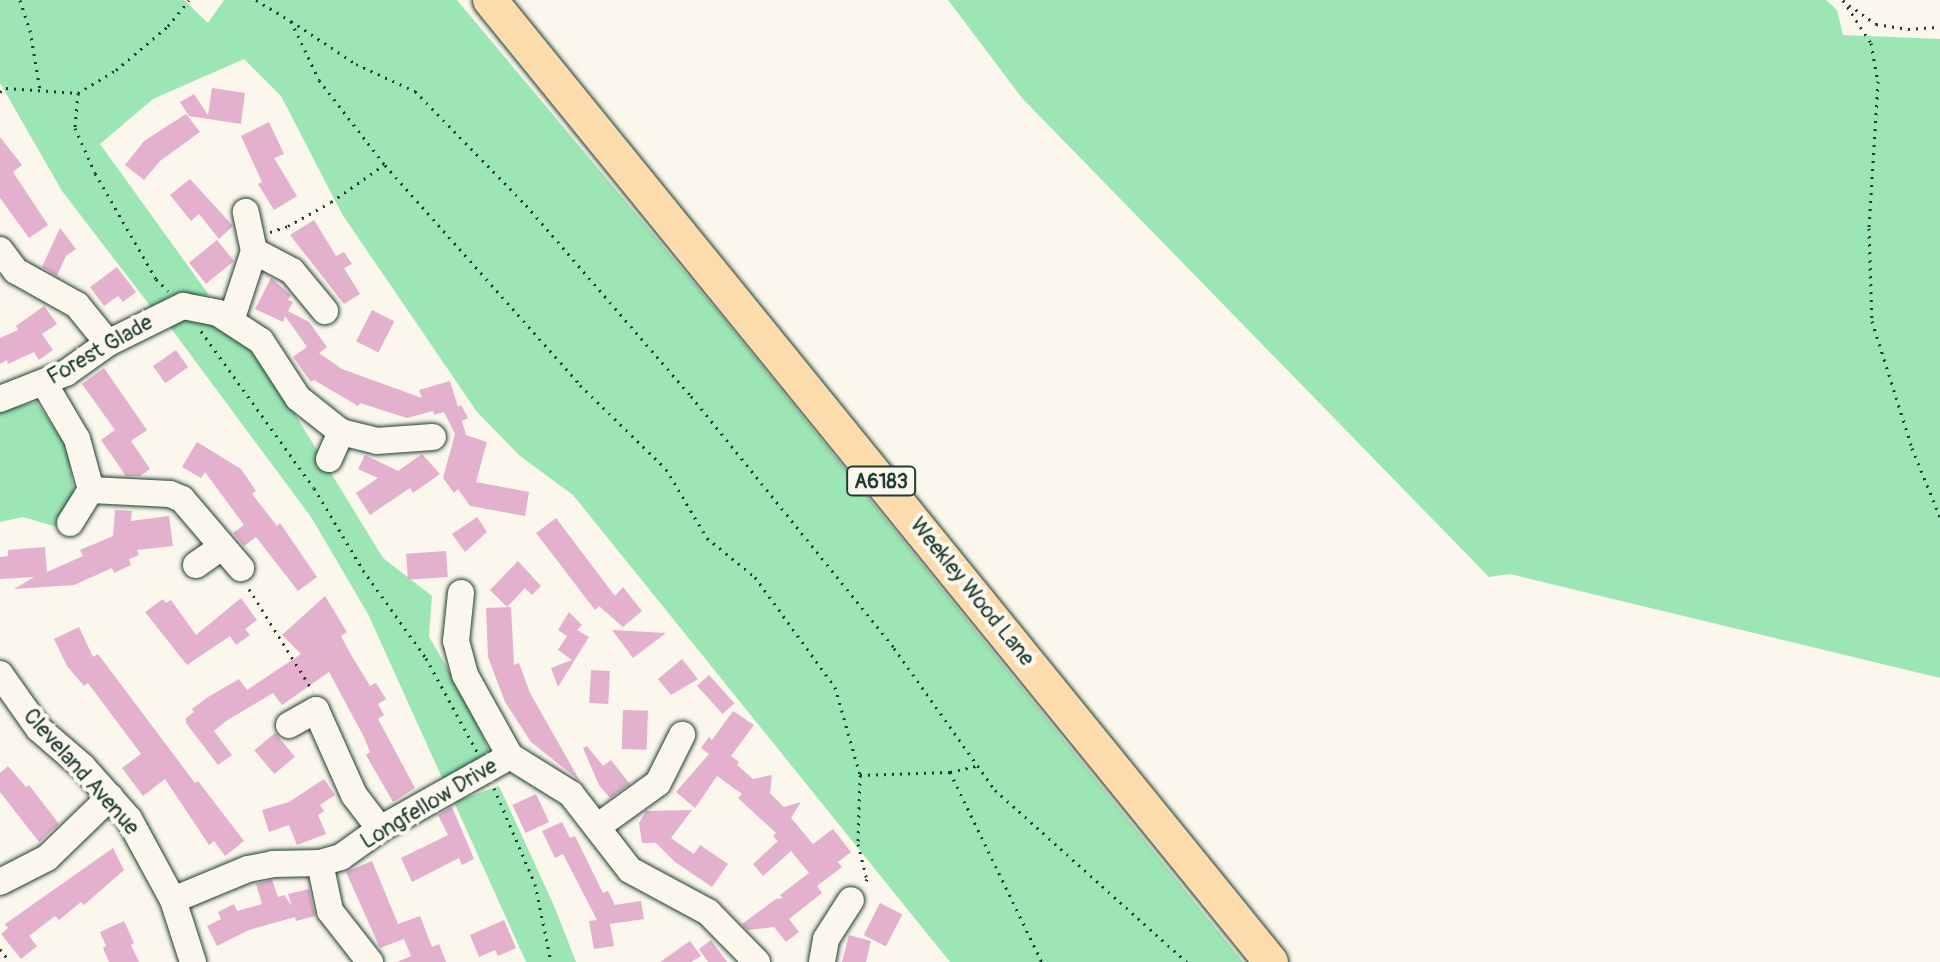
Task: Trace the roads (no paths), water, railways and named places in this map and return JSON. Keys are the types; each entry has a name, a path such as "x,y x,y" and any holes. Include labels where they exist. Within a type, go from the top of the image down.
{"main road":[{"name":"Weekley Wood Lane","path":"490,0 1271,962"}],"street":[{"path":"325,311 292,271 250,233 231,321 261,341 298,398 341,432 376,441 433,437"},
{"path":"0,250 16,271 77,305 108,343"},
{"name":"Forest Glade","path":"0,399 66,373 108,343 183,306 218,313 231,321"},
{"path":"44,383 77,439 91,490 70,523"},
{"path":"329,459 341,432"},
{"path":"91,490 170,494 182,499 241,568"},
{"path":"196,565 222,547"},
{"path":"461,593 456,641 465,675 510,756"},
{"name":"Cleveland Avenue","path":"0,674 39,729 110,797 144,843 173,900 193,962"},
{"path":"289,725 316,710 354,795 380,829"},
{"path":"597,827 658,783 682,735"},
{"name":"Longfellow Drive","path":"173,900 248,869 273,864 320,863 341,857 380,829 510,756 571,794 630,870 708,912 757,962"},
{"path":"0,882 47,858 110,797"},
{"path":"320,863 330,911 370,962"},
{"path":"822,962 826,939 851,900"}]}
